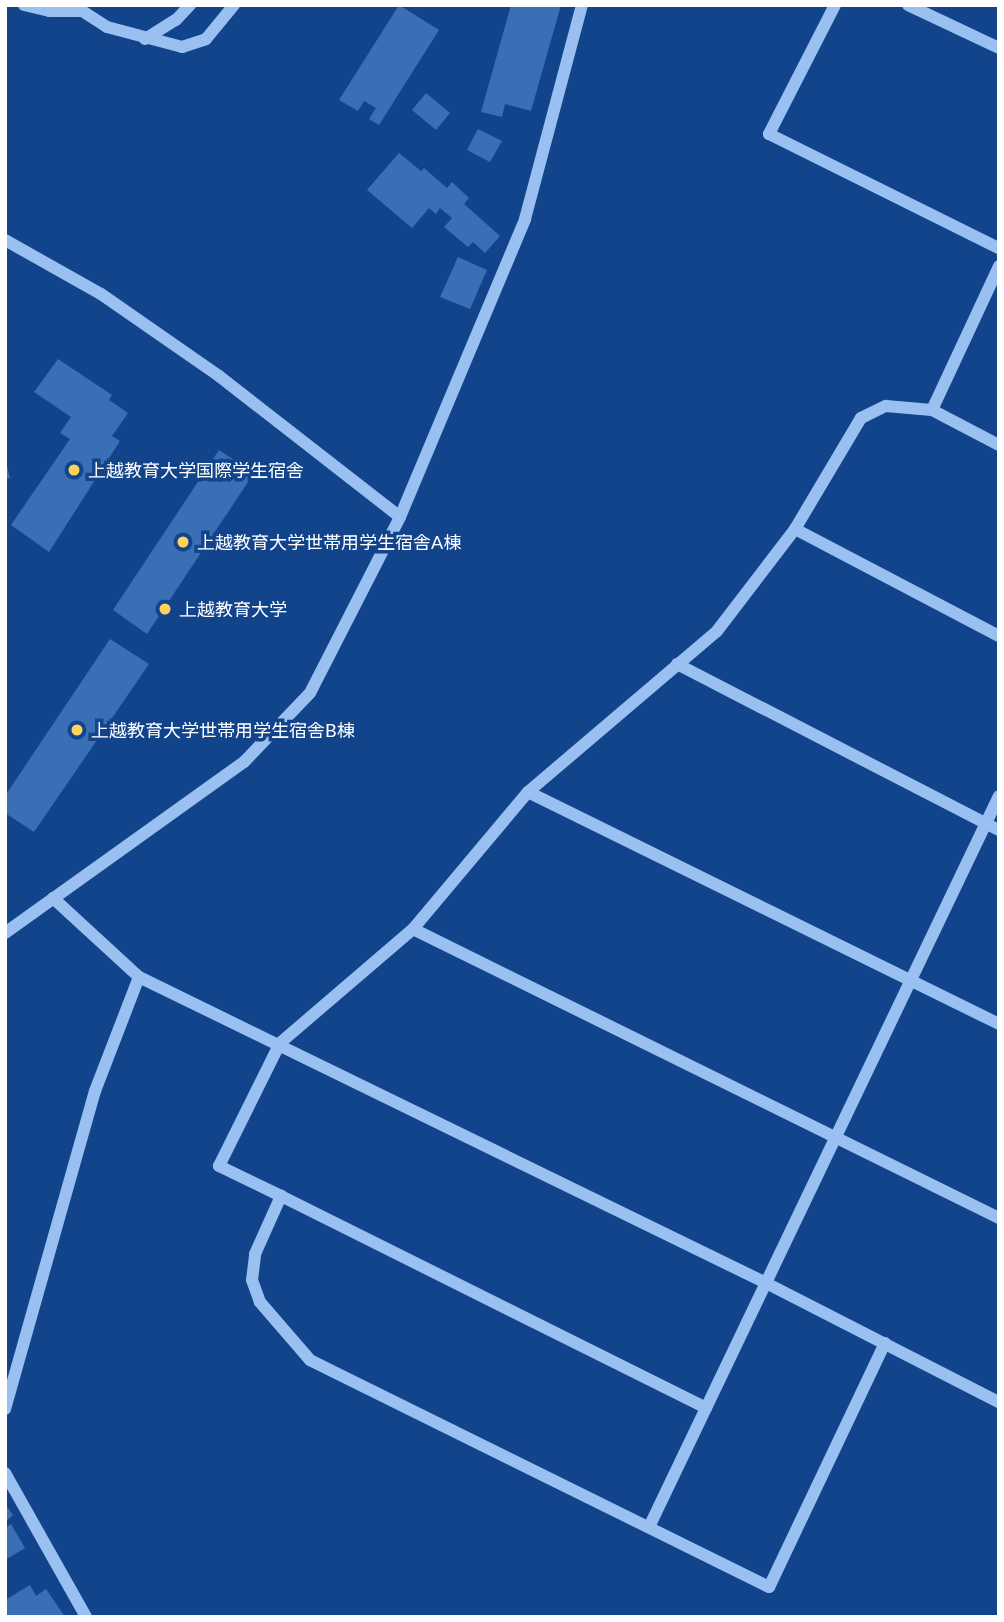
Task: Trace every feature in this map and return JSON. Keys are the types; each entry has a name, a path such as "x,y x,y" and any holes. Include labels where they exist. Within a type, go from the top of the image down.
{"street":[{"path":"24,5 76,8 145,39 182,47 206,39 234,5"},
{"path":"145,39 176,20 190,5"},
{"path":"5,933 244,762 278,731 310,692 400,517 525,219 582,5"},
{"path":"835,5 769,134 999,248"},
{"path":"908,5 999,48"},
{"path":"5,240 101,294 219,376 400,517"},
{"path":"932,410 999,266"},
{"path":"706,1408 219,1166 279,1043 413,929 528,792 717,631 795,529 861,418 887,406 932,410 999,445"},
{"path":"795,529 999,636"},
{"path":"677,664 999,830"},
{"path":"528,792 999,1024"},
{"path":"650,1525 999,796"},
{"path":"52,898 139,977 766,1283 999,1402"},
{"path":"413,929 999,1218"},
{"path":"5,1409 94,1091 139,977"},
{"path":"281,1196 255,1254 252,1280 260,1302 310,1360 650,1525 769,1587 884,1343"},
{"path":"5,1473 86,1617"}],"building":[{"path":"399,5 439,30 379,125 369,119 376,108 364,101 358,111 339,100"},
{"path":"511,5 561,5 531,111 505,104 502,117 481,112"},
{"path":"426,93 450,113 436,130 412,110"},
{"path":"478,129 502,141 490,162 467,150"},
{"path":"399,153 421,171 424,168 447,188 452,182 469,198 464,204 500,236 485,253 473,242 468,247 444,227 452,218 440,208 436,214 429,208 412,228 367,190"},
{"path":"458,257 487,270 470,309 440,297"},
{"name":"上越教育大学国際学生宿舎","path":"58,359 112,395 109,400 128,413 112,436 120,441 49,552 11,525 70,439 60,433 71,417 34,392"},
{"name":"上越教育大学世帯用学生宿舎A棟","path":"219,450 254,473 147,634 113,610"},
{"path":"5,459 10,478 5,479"},
{"name":"上越教育大学世帯用学生宿舎B棟","path":"110,639 149,664 34,832 5,813 5,796"},
{"path":"5,1504 13,1515 5,1522"},
{"path":"11,1524 25,1548 5,1560 5,1528"},
{"path":"30,1585 36,1596 46,1589 65,1617 5,1617 5,1600"}],"place":[{"name":"上越教育大学国際学生宿舎","path":"74,470"},
{"name":"上越教育大学世帯用学生宿舎A棟","path":"183,542"},
{"name":"上越教育大学","path":"165,609"},
{"name":"上越教育大学世帯用学生宿舎B棟","path":"77,730"}]}
